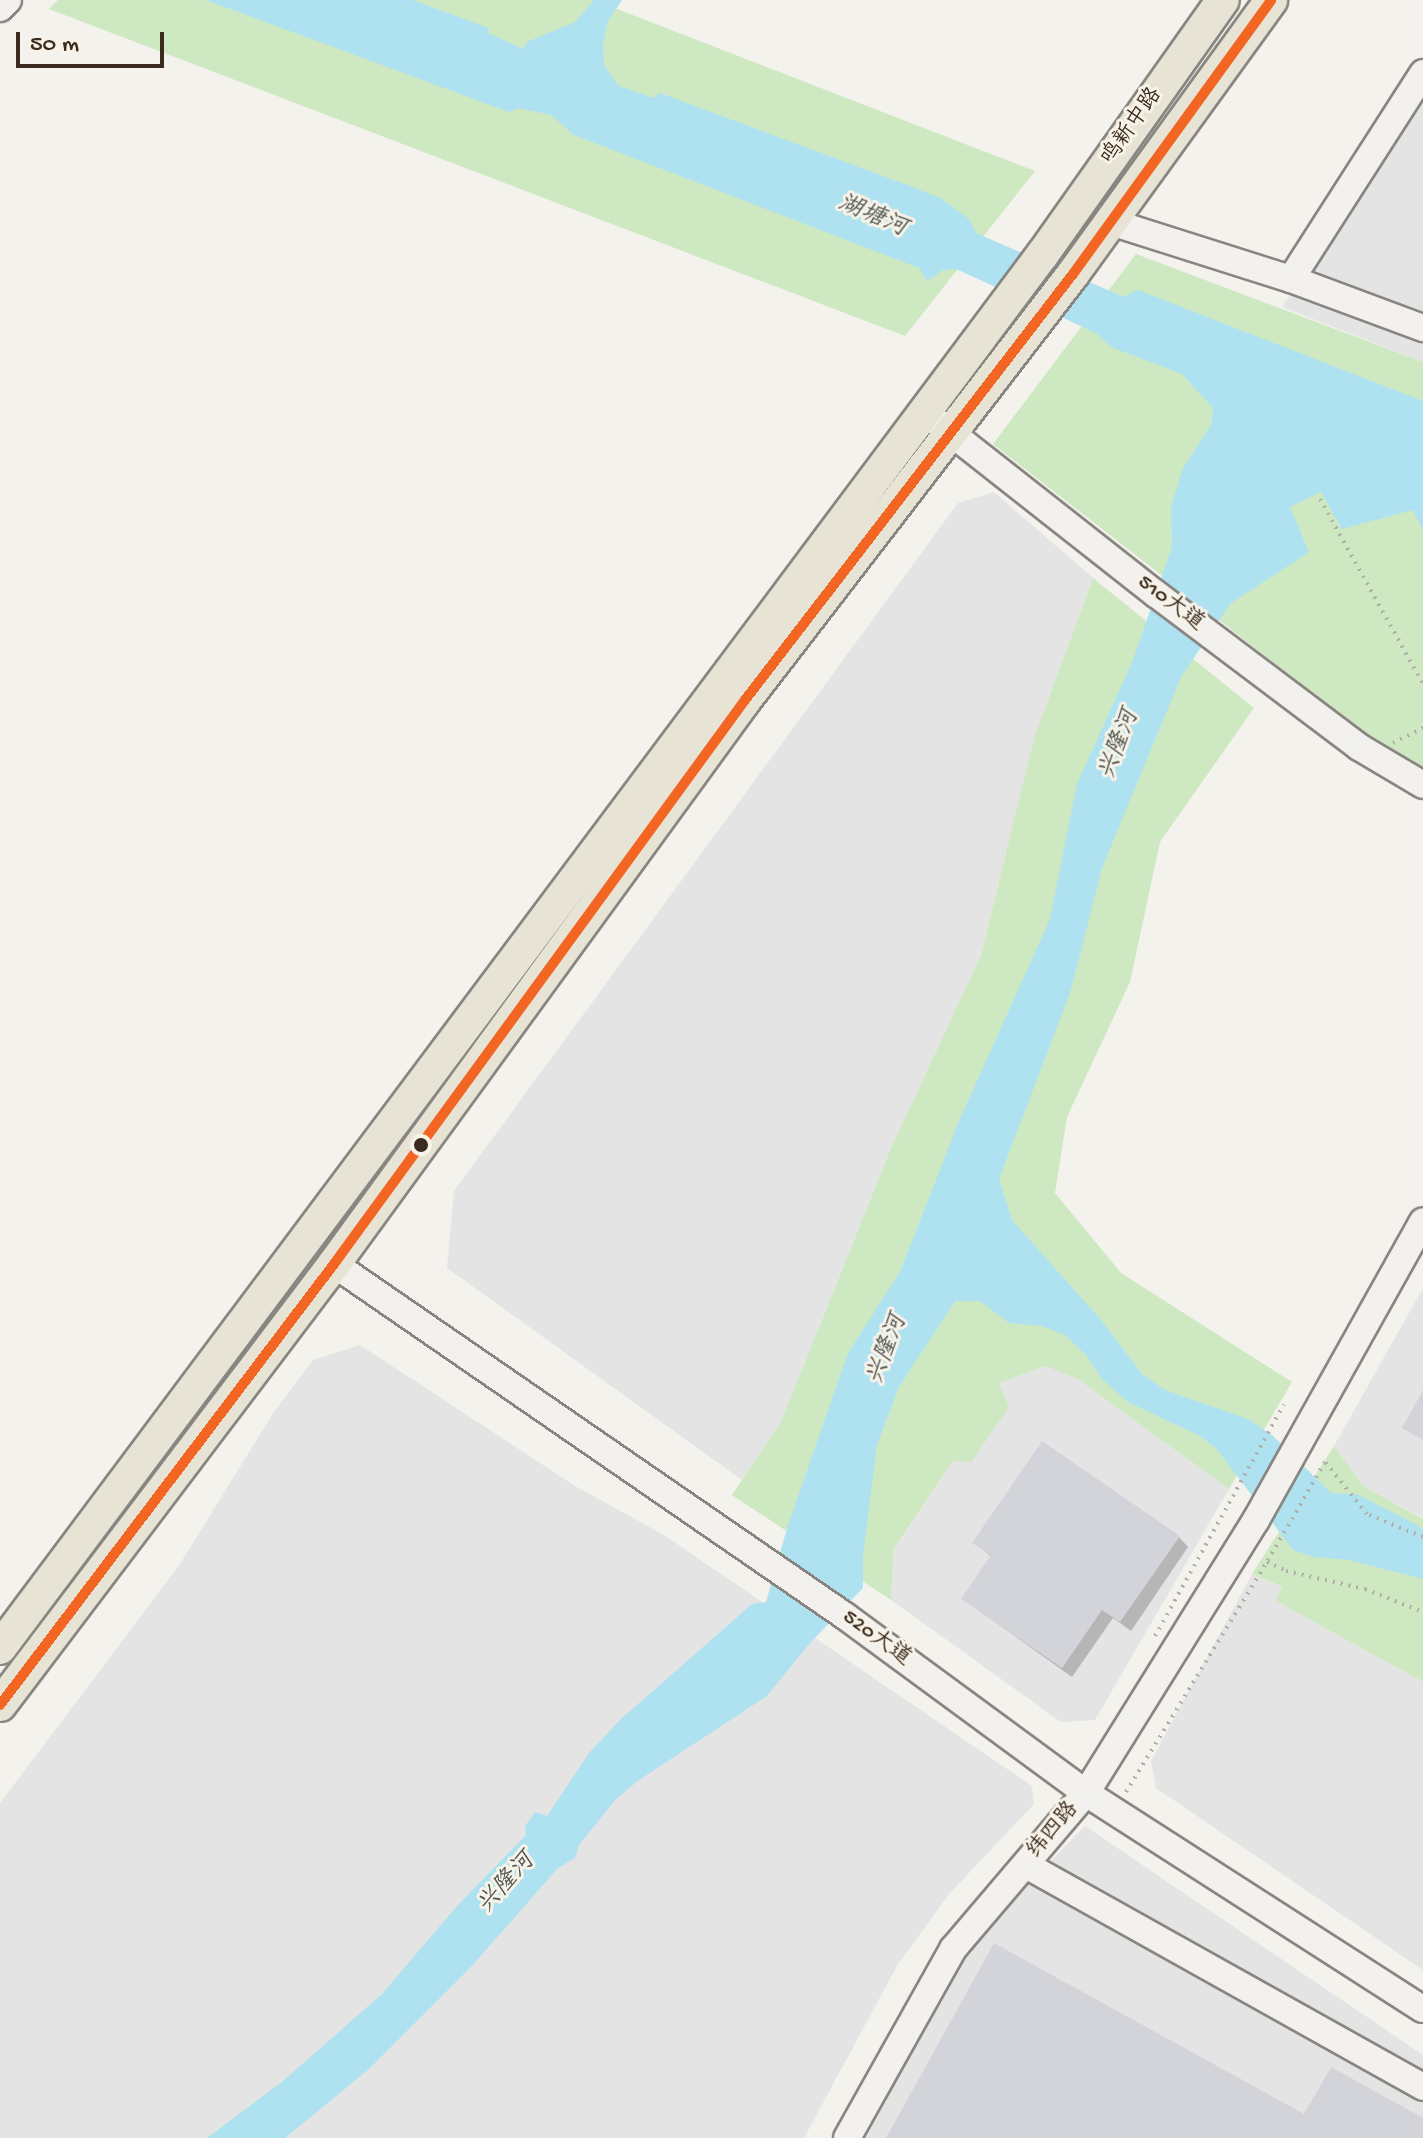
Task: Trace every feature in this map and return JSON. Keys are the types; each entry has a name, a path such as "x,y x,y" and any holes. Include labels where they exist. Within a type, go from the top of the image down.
{"main road":[{"name":"鸣新中路","path":"0,1648 1043,254 1223,0"},
{"name":"鸣新中路","path":"0,1705 334,1264 745,700 1045,312 1271,0"}],"street":[{"path":"0,8 8,0"},
{"path":"1291,279 1423,73"},
{"path":"1111,222 1291,279 1423,328"},
{"name":"510大道","path":"924,412 1156,594 1359,747 1423,785"},
{"name":"纬四路","path":"847,2138 953,1949 1086,1793 1256,1520 1423,1221"},
{"name":"520大道","path":"334,1264 845,1616 1086,1793 1423,2009"},
{"path":"1026,1865 1423,2087"}],"path":[{"path":"1320,499 1423,684"},
{"path":"1386,746 1423,728"},
{"path":"1227,1508 1284,1404"},
{"path":"1126,1792 1325,1462 1367,1514 1423,1537"},
{"path":"1267,1562 1286,1571 1365,1589 1423,1612"}],"shaded area":[{"path":"1423,98 1423,362 1282,307"},
{"path":"994,492 1093,578 1034,738 981,955 891,1148 781,1422 742,1480 447,1268 454,1191 958,503"},
{"path":"1423,1288 1423,1518 1363,1486 1334,1446"},
{"path":"360,1345 575,1486 664,1535 1032,1786 1034,1804 950,1893 898,1964 804,2138 0,2138 0,1803 178,1567 274,1412 313,1360"},
{"path":"1045,1366 1076,1378 1229,1489 1095,1720 1061,1722 891,1600 894,1550 954,1460 998,1383"},
{"path":"1252,1574 1283,1588 1276,1601 1423,1682 1423,1970 1156,1788 1151,1761"},
{"path":"1085,1826 1423,2055 1423,2138 862,2138 952,1974 1000,1913"}],"green space":[{"path":"58,0 594,0 1035,171 905,336 49,9"},
{"path":"1136,254 1423,362 1423,768 1364,733 993,444"},
{"path":"1093,578 1254,708 1160,842 1130,982 1067,1117 1055,1193 1121,1273 1292,1382 1229,1489 1076,1378 1045,1366 999,1383 1009,1407 971,1462 953,1461 894,1549 891,1600 732,1495 781,1422 891,1148 981,955 1034,738"},
{"path":"1334,1446 1363,1486 1423,1519 1423,1682 1276,1601 1282,1587 1252,1574"}],"water":[{"path":"206,0 412,0 489,28 488,33 523,49 527,42 575,22 594,0 622,0 608,21 603,43 604,65 619,86 654,98 660,93 910,186 942,199 969,219 976,233 1124,297 1138,290 1423,401 1423,531 1413,510 1342,529 1321,492 1290,507 1309,552 1230,604 1181,677 1102,868 1070,993 999,1179 1012,1220 1102,1321 1142,1374 1165,1390 1248,1419 1272,1435 1331,1493 1357,1494 1417,1525 1423,1530 1423,1579 1349,1560 1314,1557 1293,1550 1216,1448 1200,1436 1128,1402 1103,1380 1086,1355 1065,1335 1042,1326 1009,1323 980,1301 955,1301 899,1387 877,1445 863,1556 863,1588 810,1643 767,1696 639,1780 616,1799 579,1845 575,1858 558,1868 471,1967 368,2070 285,2138 207,2138 283,2081 382,1994 456,1907 526,1835 525,1826 535,1812 547,1816 589,1753 621,1719 752,1604 766,1602 788,1525 848,1353 900,1272 959,1121 1050,919 1077,784 1133,660 1172,547 1171,507 1182,470 1211,425 1213,408 1182,374 1111,347 1096,333 956,269 943,270 927,281 919,268 574,135 551,115 519,108 509,112"}],"building":[{"path":"1423,1390 1423,1440 1402,1428"},
{"path":"1042,1441 1180,1536 1120,1622 1102,1610 1062,1668 961,1599 991,1555 972,1543"},
{"path":"994,1943 1304,2114 1331,2067 1423,2118 1423,2138 886,2138"}],"transit line":[{"path":"0,1705 334,1264 745,700 1073,274 1271,0"}],"water label":[{"name":"湖塘河","path":"872,217"},
{"name":"兴隆河","path":"1120,745"},
{"name":"兴隆河","path":"888,1350"},
{"name":"兴隆河","path":"507,1884"}]}
